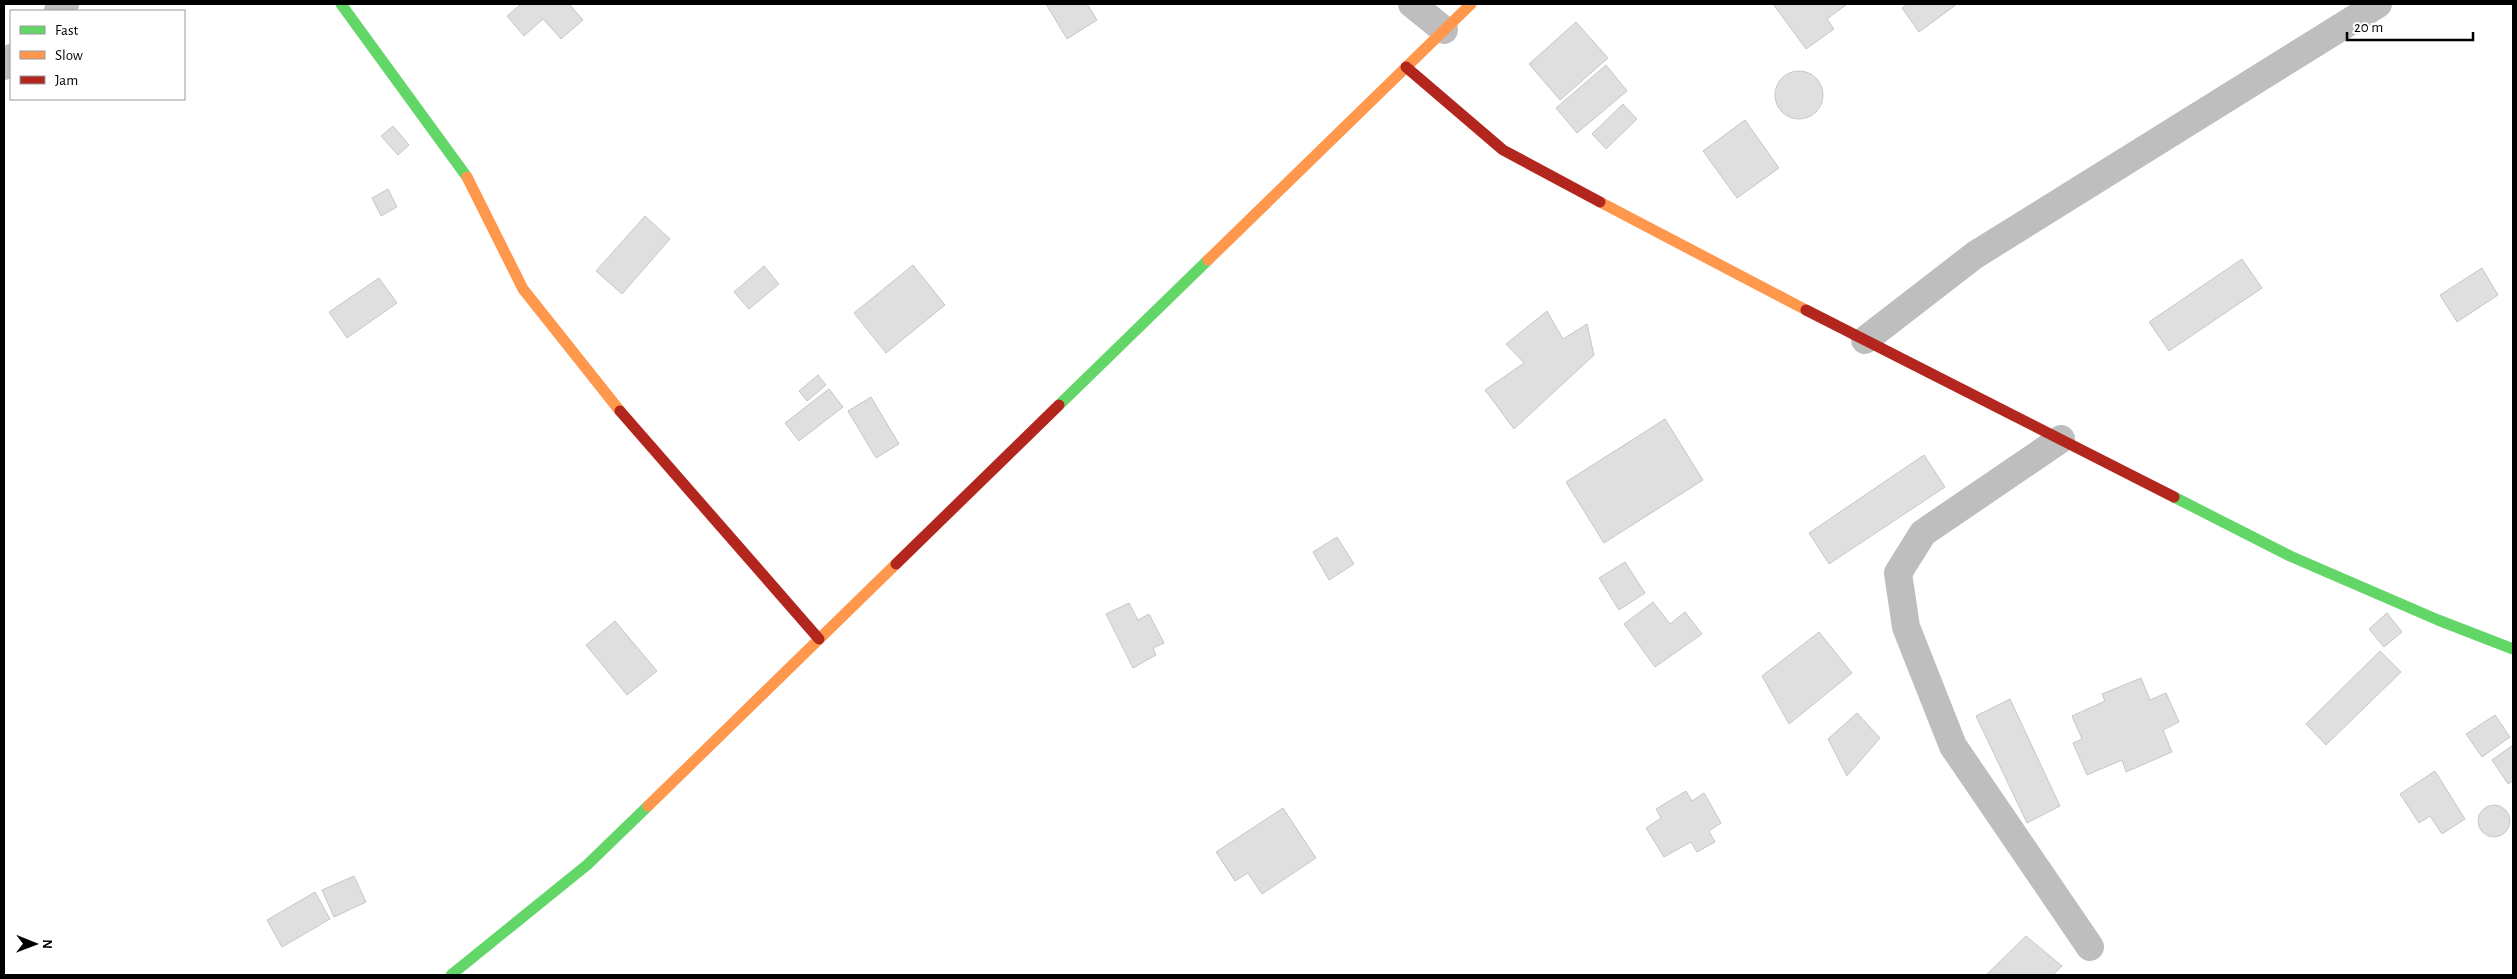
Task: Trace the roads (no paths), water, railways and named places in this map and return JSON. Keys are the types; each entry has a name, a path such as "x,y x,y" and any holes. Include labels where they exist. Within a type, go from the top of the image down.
{"street":[{"path":"341,4 466,174 523,289 622,414 819,639"},
{"path":"1412,4 1444,30"},
{"path":"451,975 587,865 1471,4"},
{"path":"1865,340 1975,255 2378,4"},
{"path":"1406,67 1503,150 1865,340 2290,556 2438,620 2513,649"},
{"path":"2061,440 1923,533 1898,573 1906,627 1953,746 2090,947"}]}
